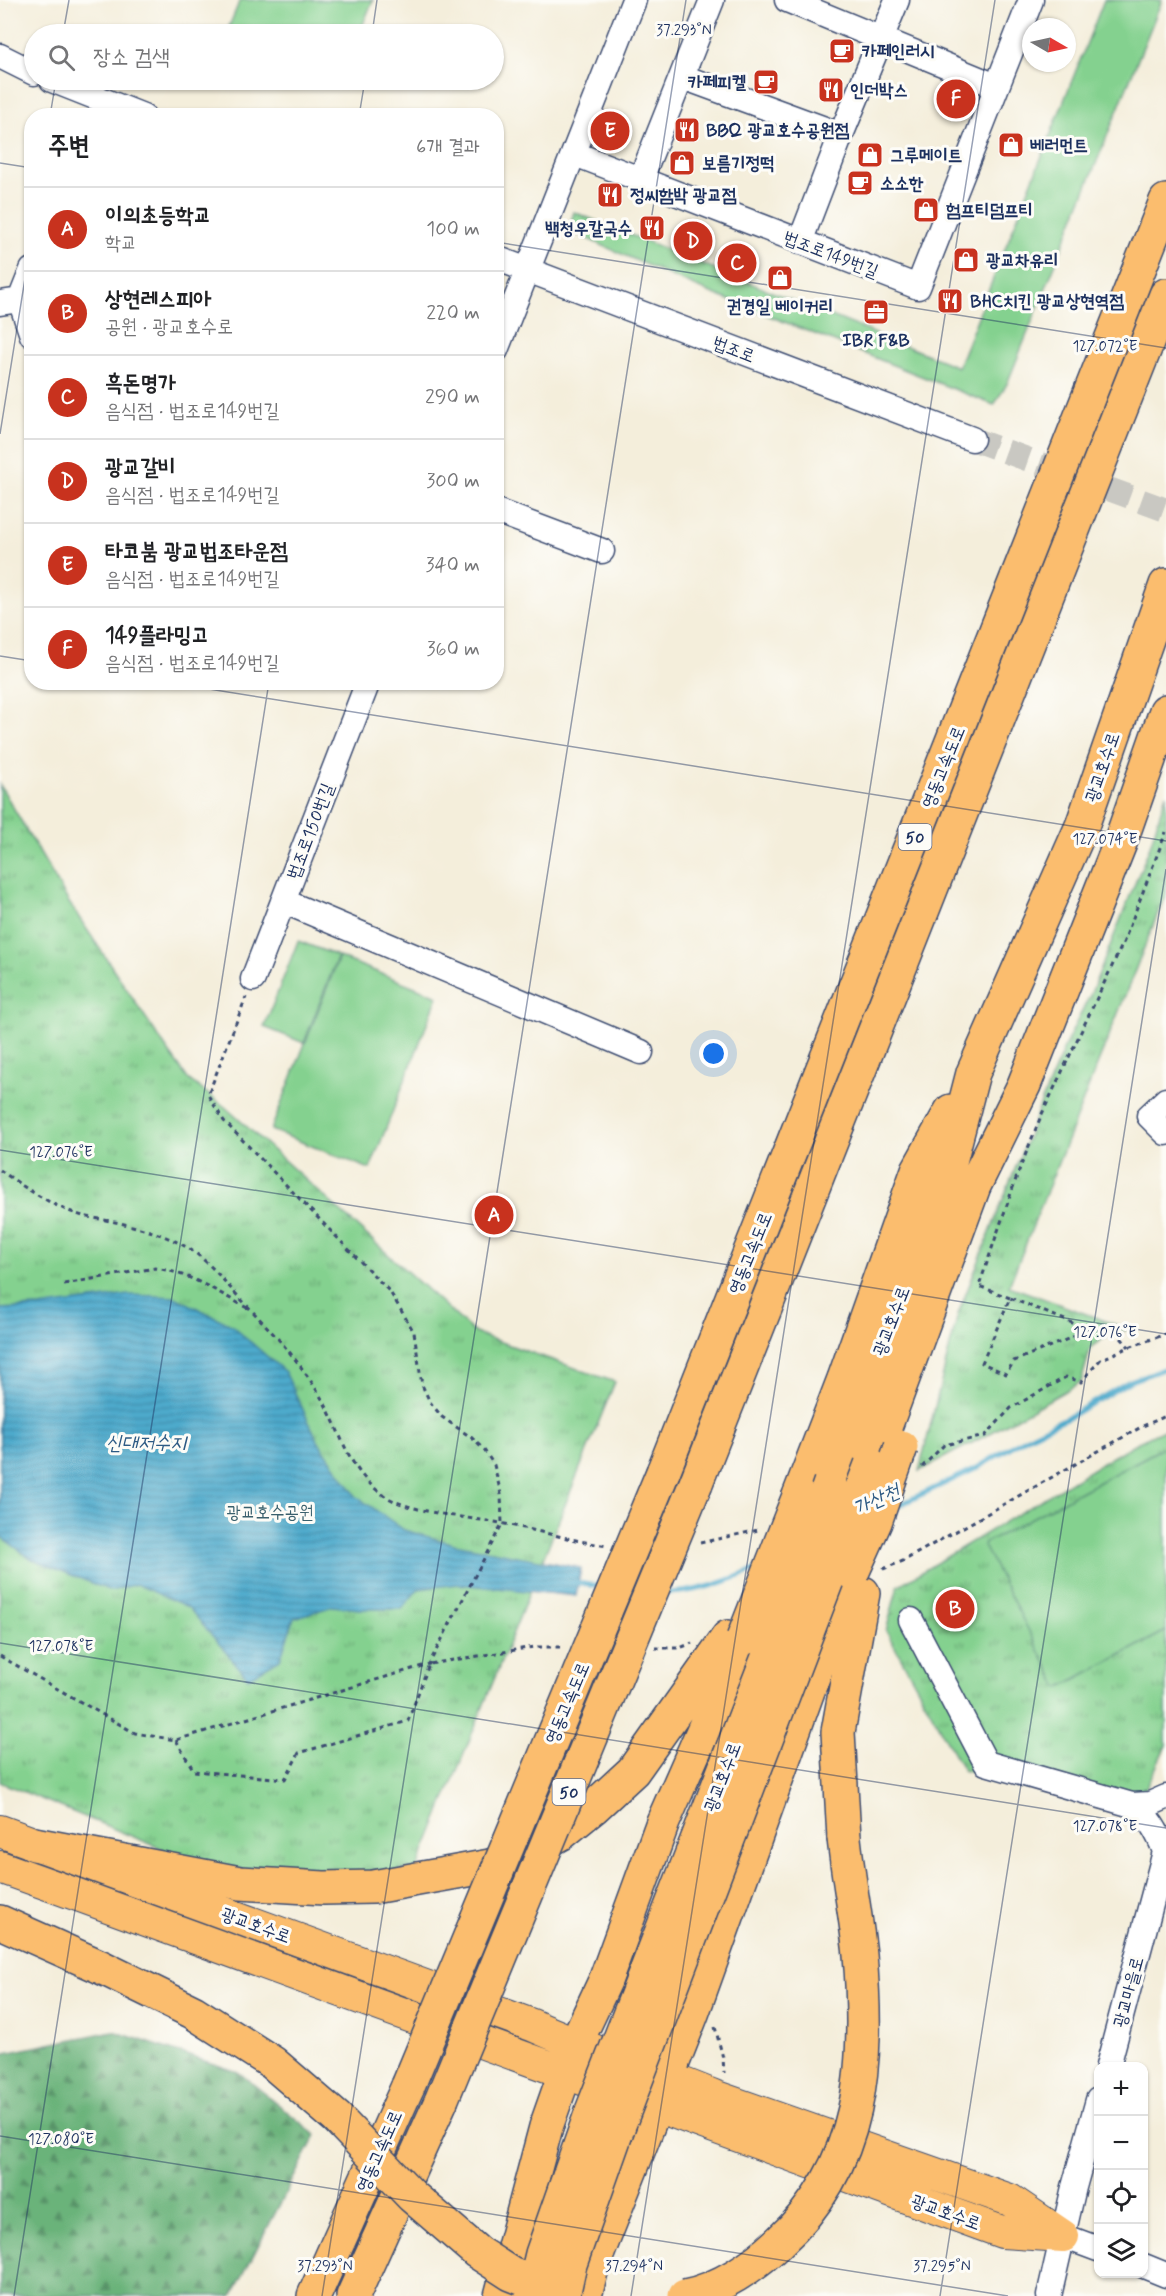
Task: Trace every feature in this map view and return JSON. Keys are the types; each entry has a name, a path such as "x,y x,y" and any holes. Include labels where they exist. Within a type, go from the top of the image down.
{"highway":[{"name":"영동고속도로","path":"314,2296 408,2086 663,1472 1166,201"},
{"name":"영동고속도로","path":"353,2296 441,2101 696,1483 1166,295"},
{"name":"광교호수로","path":"532,2296 542,2254 592,2111 770,1653 830,1484 946,1177 973,1073 1082,826 1166,585"},
{"name":"광교호수로","path":"562,2296 570,2264 620,2122 871,1465 974,1186 1024,1085 1120,843 1166,711"},
{"path":"501,2296 542,2138 570,2059 605,1981 663,1822 736,1638 759,1593 799,1496 844,1379 918,1170 973,1073"},
{"path":"585,2296 592,2268 692,2014 852,1594 875,1522 910,1459 994,1195 1024,1085"},
{"path":"685,2296 728,2279 764,2256 790,2232 814,2205 833,2175 851,2133 861,2070 863,2012 860,1954 844,1838 838,1732 852,1594"},
{"path":"34,1844 240,1883 324,1888 373,1887 490,1866 522,1856 562,1833 633,1771 736,1638"},
{"path":"0,1922 101,1967 193,2012 273,2063 338,2118 412,2196 477,2252 511,2274 554,2292 580,2296"}],"main road":[{"name":"광교호수로","path":"0,1831 521,2021 570,2059"},
{"name":"광교호수로","path":"0,1868 372,2000 570,2059 662,2091 1002,2232 1063,2236"}],"street":[{"path":"504,330 634,0"},
{"path":"640,181 712,0"},
{"path":"788,0 996,86"},
{"path":"800,242 897,0"},
{"name":"법조로149번길","path":"575,154 918,287 1031,0"},
{"path":"0,56 24,68"},
{"path":"683,77 841,135"},
{"path":"68,90 93,106"},
{"name":"법조로","path":"504,261 972,440"},
{"path":"24,282 10,302 24,323"},
{"path":"504,514 602,551"},
{"name":"법조로150번길","path":"253,979 365,690"},
{"path":"283,901 641,1052"},
{"path":"1166,1100 1149,1116 1166,1133"},
{"path":"911,1620 986,1763 1132,1805 1150,1804 1166,1797"},
{"path":"1132,1805 1147,1816 1166,1849"},
{"name":"광교마을로","path":"1109,2062 1166,1849"},
{"path":"1049,2296 1094,2116"},
{"name":"광교호수로","path":"1063,2236 1094,2248"},
{"path":"1148,2268 1166,2275"}],"path":[{"path":"1129,1347 1115,1331 1090,1330 979,1286 1018,1173 1041,1116 1124,940 1166,832"},
{"path":"176,1740 194,1772 285,1779 299,1753 408,1721 429,1664 502,1524 501,1494 494,1465 472,1438 442,1417 430,1402 422,1385 414,1332 390,1292 224,1121 208,1095 253,979"},
{"path":"0,1170 65,1209 165,1237 200,1256 282,1341 332,1415 350,1460 382,1494 398,1502 428,1511 614,1547"},
{"path":"64,1284 155,1268 170,1270 194,1279 253,1312"},
{"path":"1010,1298 982,1363 1006,1374 1014,1361 1090,1330"},
{"path":"910,1459 944,1445 985,1436 1011,1408 1034,1394 1066,1377 1081,1382 1100,1360 1166,1334"},
{"path":"699,1543 765,1528"},
{"path":"0,1656 135,1733 176,1740 429,1664"}],"green space":[{"path":"240,0 373,0 363,24 230,24"},
{"path":"1104,0 1162,0 1007,384 994,405 701,289 574,233 571,221 574,212 958,367"},
{"name":"광교호수공원","path":"0,785 68,901 188,1079 224,1106 475,1333 615,1382 417,1869 333,1878 262,1874 187,1859 0,1782"},
{"path":"1166,794 1166,893 1009,1286 1130,1330 1115,1331 1091,1347 1081,1382 919,1471 958,1314 1039,1108 1067,1041 1091,993 1150,846"},
{"path":"298,941 338,956 304,1043 264,1027"},
{"path":"339,957 438,996 370,1169 271,1130"},
{"path":"1166,1429 1166,1446 983,1544 1059,1688 1166,1631 1166,1745 1144,1792 1129,1811 963,1770 886,1631 898,1586 1134,1444"},
{"path":"1166,1446 1166,1631 1059,1688 982,1544"},
{"path":"113,2031 238,2072 316,2135 232,2296 0,2296 0,2054"}],"water":[{"name":"신대저수지","path":"129,1295 175,1297 231,1325 285,1372 318,1441 356,1496 404,1530 454,1544 581,1568 576,1596 458,1584 418,1589 402,1609 360,1609 333,1606 294,1618 280,1659 248,1678 188,1607 136,1584 111,1591 32,1559 0,1536 0,1309 40,1307"}],"waterway":[{"name":"가산천","path":"893,1508 977,1468 1027,1437 1074,1414 1130,1381 1166,1368"},
{"name":"가산천","path":"664,1593 701,1589 759,1568"},
{"name":"가산천","path":"578,1583 604,1587"}],"tunnel":[{"path":"972,439 1166,510"}],"place":[{"name":"카페인러시","path":"842,51"},
{"name":"카페피켈","path":"766,82"},
{"name":"인더박스","path":"831,90"},
{"name":"149플라밍고","path":"956,99"},
{"name":"BBQ 광교호수공원점","path":"687,130"},
{"name":"타코붐 광교법조타운점","path":"610,131"},
{"name":"베러먼트","path":"1011,145"},
{"name":"그루메이트","path":"870,155"},
{"name":"보름기정떡","path":"682,163"},
{"name":"소소한","path":"860,183"},
{"name":"정씨함박 광교점","path":"610,195"},
{"name":"험프티덤프티","path":"926,210"},
{"name":"백청우칼국수","path":"652,228"},
{"name":"광교갈비","path":"693,241"},
{"name":"광교차유리","path":"966,260"},
{"name":"흑돈명가","path":"737,263"},
{"name":"권경일 베이커리","path":"780,278"},
{"name":"BHC치킨 광교상현역점","path":"950,301"},
{"name":"IBR F&B","path":"876,312"},
{"name":"이의초등학교","path":"494,1215"},
{"name":"상현레스피아","path":"955,1609"}]}
